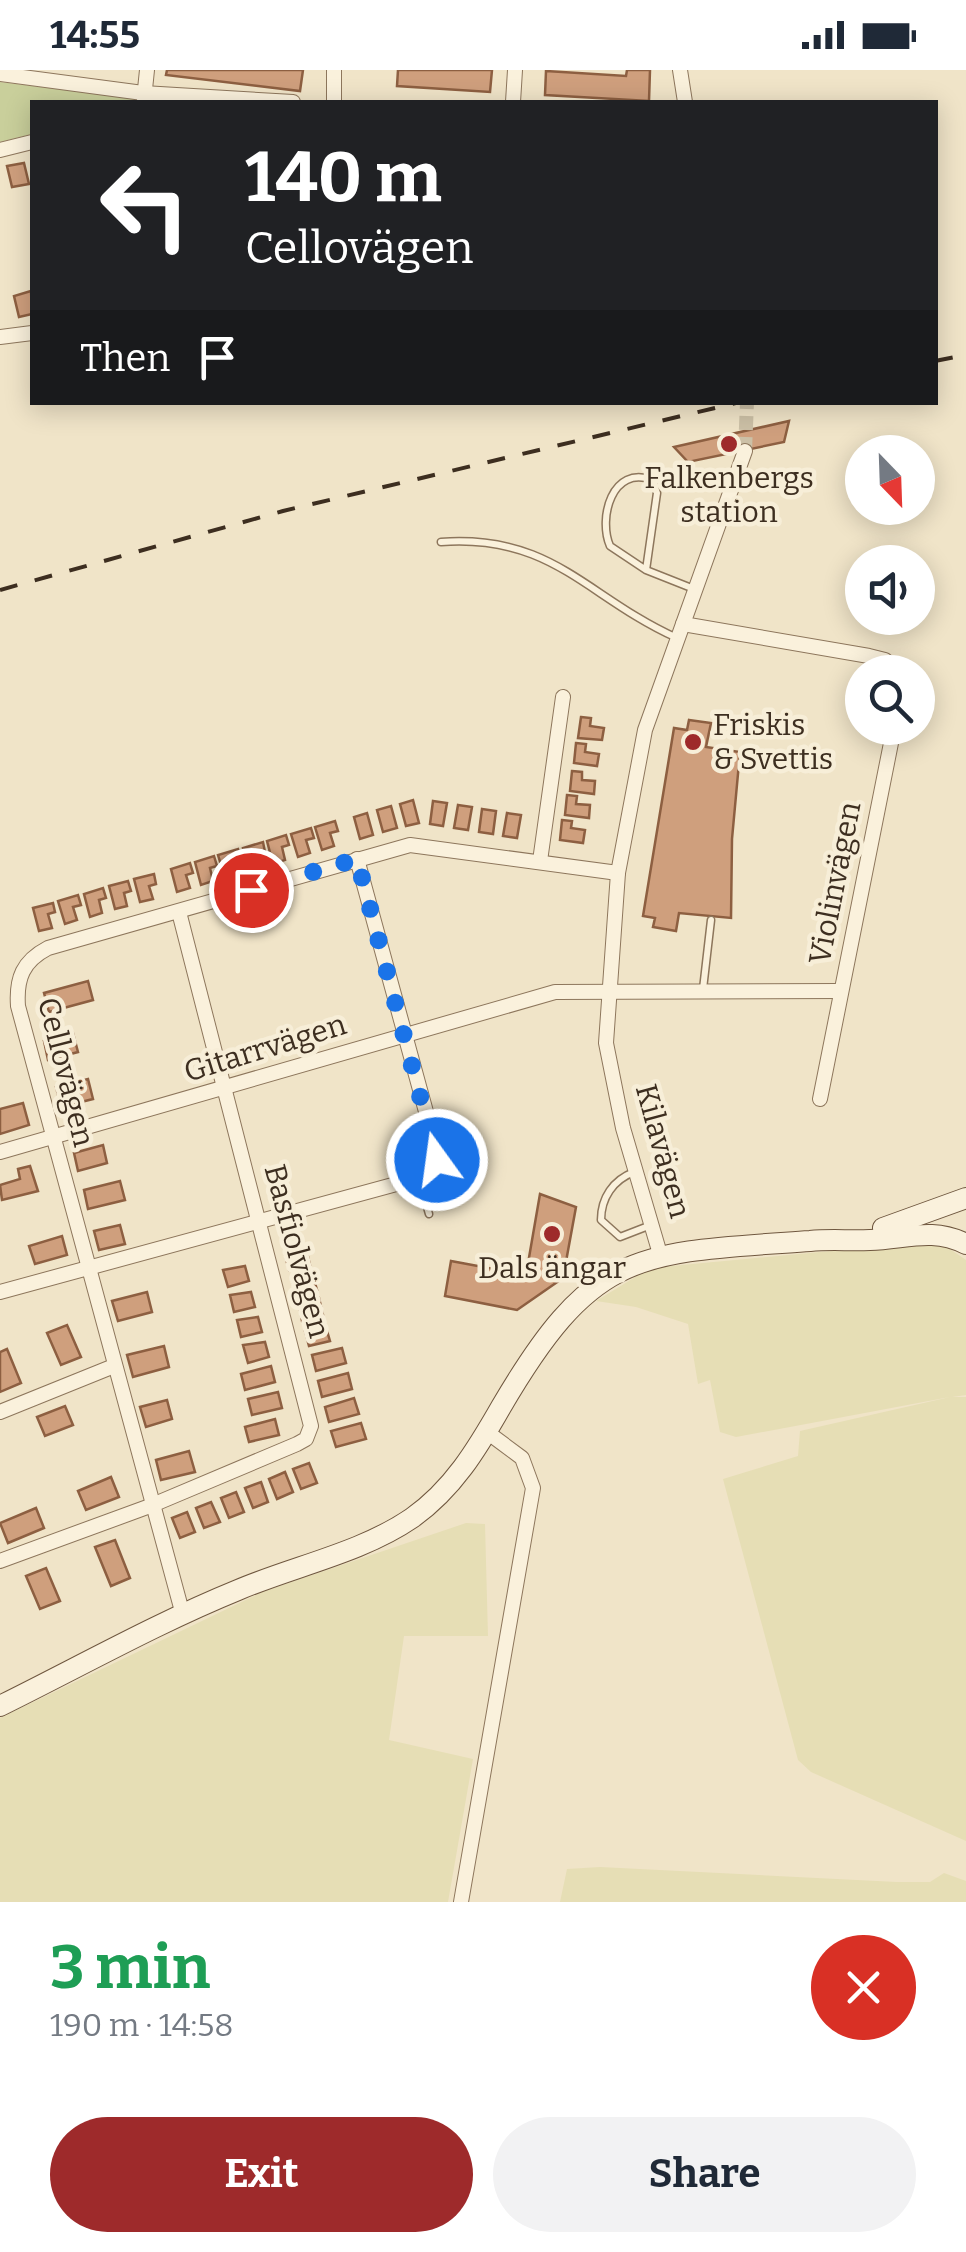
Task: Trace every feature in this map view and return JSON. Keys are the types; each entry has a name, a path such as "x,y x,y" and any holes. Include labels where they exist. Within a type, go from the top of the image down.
{"street":[{"path":"144,98 147,70"},
{"path":"334,70 334,100"},
{"path":"513,100 515,70"},
{"path":"680,70 686,100"},
{"path":"0,74 144,98 219,100"},
{"path":"0,150 30,142"},
{"path":"0,337 30,334"},
{"name":"Kilavägen","path":"0,1706 183,1615 262,1580 380,1536 410,1520 455,1480 538,1344 562,1314 612,1275 660,1254 635,1172 606,1044 618,873 645,730 745,451"},
{"path":"681,631 861,655"},
{"path":"540,862 563,696"},
{"name":"Violinvägen","path":"820,1099 891,745"},
{"name":"Cellovägen","path":"183,1615 150,1506 18,1006 16,985 23,968 48,948 410,845 618,873"},
{"path":"0,1292 418,1178 436,1167 436,1152 357,859"},
{"name":"Basfiolvägen","path":"150,1506 297,1444 309,1433 311,1416 179,912"},
{"name":"Violinvägen","path":"608,991 842,991"},
{"name":"Gitarrvägen","path":"0,1152 555,992 608,991"},
{"path":"836,1239 909,1221 966,1198"},
{"path":"660,1254 836,1239 883,1240 926,1232 966,1244"},
{"path":"0,1412 114,1366"},
{"path":"460,1902 533,1488 522,1458 486,1432"},
{"path":"0,1561 150,1506"}],"lane":[{"path":"646,570 657,493 652,480 645,477 621,482 614,490 606,536 616,554 646,570 695,590"},
{"path":"440,542 474,540 514,545 558,564 681,631"},
{"path":"703,991 711,920"},
{"path":"635,1172 624,1176 604,1199 601,1220 620,1236 651,1225"},
{"path":"418,1178 429,1214"}],"shaded area":[{"path":"915,1243 947,1247 966,1260 966,1395 952,1397 966,1397 966,1841 811,1772 798,1760 723,1479 798,1456 800,1431 950,1397 736,1437 720,1432 710,1380 698,1384 688,1324 636,1307 596,1301 650,1268"},
{"path":"466,1523 485,1524 488,1636 404,1636 389,1740 473,1759 448,1902 0,1902 0,1718 262,1592"},
{"path":"600,1867 897,1882 930,1882 944,1873 966,1881 966,1902 560,1902 567,1869"}],"green space":[{"path":"0,82 134,100 30,100 30,134 0,142"}],"building":[{"path":"167,70 303,70 300,91 166,75"},
{"path":"398,70 492,70 490,92 397,86"},
{"path":"627,70 650,70 649,100 545,95 546,71 626,76"},
{"path":"24,163 29,184 12,187 7,166"},
{"path":"30,291 30,314 19,317 14,296"},
{"name":"Falkenbergs station","path":"789,421 784,442 688,462 674,447"},
{"path":"581,717 591,718 590,726 604,728 602,740 578,738"},
{"path":"689,720 711,723 706,747 740,752 732,839 731,918 679,913 676,931 653,927 655,918 643,916 674,728 687,730"},
{"path":"576,743 586,744 585,752 599,754 597,766 574,763"},
{"path":"572,771 582,772 582,780 595,781 594,794 570,791"},
{"path":"567,795 577,796 576,804 590,805 589,818 565,815"},
{"path":"413,800 419,823 406,826 400,804"},
{"path":"433,801 447,803 443,826 430,824"},
{"path":"458,805 472,807 468,830 454,828"},
{"path":"391,806 397,828 383,832 377,810"},
{"path":"482,809 496,811 493,834 479,832"},
{"path":"367,813 373,835 360,839 354,817"},
{"path":"507,813 521,815 517,838 503,836"},
{"path":"562,820 572,821 571,828 585,830 583,843 560,840"},
{"path":"335,821 338,831 330,833 334,846 322,850 315,827"},
{"path":"311,828 314,838 306,840 310,853 298,857 291,834"},
{"path":"286,835 289,845 282,847 285,860 273,864 267,841"},
{"path":"263,842 265,852 258,854 262,867 249,871 243,848"},
{"path":"238,849 241,859 233,861 237,874 225,878 218,855"},
{"path":"214,856 217,866 210,868 213,881 201,885 195,862"},
{"path":"190,863 193,873 186,875 190,888 177,892 171,869"},
{"path":"154,874 156,884 149,886 153,899 140,902 134,879"},
{"path":"128,881 131,891 124,893 127,906 115,909 109,886"},
{"path":"103,888 106,898 99,900 102,913 90,917 84,894"},
{"path":"78,895 81,905 73,907 77,920 65,924 58,901"},
{"path":"53,903 55,912 48,914 52,928 39,931 33,908"},
{"path":"88,981 93,1000 49,1012 44,993"},
{"path":"73,1033 78,1052 48,1060 44,1041"},
{"path":"88,1079 93,1099 61,1107 56,1087"},
{"path":"23,1103 29,1125 0,1134 0,1109"},
{"path":"103,1145 107,1163 78,1171 74,1153"},
{"path":"30,1166 38,1191 2,1200 0,1185 20,1179 18,1169"},
{"path":"120,1181 125,1200 88,1209 84,1190"},
{"name":"Dals ängar","path":"540,1194 576,1207 563,1278 517,1310 445,1296 451,1261 526,1275"},
{"path":"120,1225 125,1244 99,1250 94,1231"},
{"path":"62,1236 67,1255 35,1264 29,1246"},
{"path":"306,1248 310,1265 289,1270 285,1255"},
{"path":"245,1266 249,1281 228,1287 223,1270"},
{"path":"312,1273 317,1290 296,1296 292,1281"},
{"path":"147,1292 152,1312 118,1321 112,1301"},
{"path":"251,1292 255,1307 234,1312 230,1295"},
{"path":"319,1298 323,1315 302,1321 299,1305"},
{"path":"258,1317 262,1332 241,1337 237,1320"},
{"path":"325,1324 330,1341 309,1346 305,1331"},
{"path":"67,1325 81,1357 61,1365 47,1333"},
{"path":"265,1342 269,1357 248,1363 243,1345"},
{"path":"164,1346 169,1367 133,1377 127,1355"},
{"path":"342,1348 346,1363 316,1371 312,1355"},
{"path":"7,1349 21,1383 0,1392 0,1352"},
{"path":"271,1366 275,1382 245,1390 241,1374"},
{"path":"348,1373 352,1389 322,1397 318,1381"},
{"path":"278,1392 282,1408 252,1415 248,1399"},
{"path":"354,1398 359,1414 329,1422 325,1407"},
{"path":"167,1400 172,1419 146,1427 140,1407"},
{"path":"65,1406 73,1425 45,1436 37,1417"},
{"path":"275,1419 279,1435 249,1442 245,1427"},
{"path":"361,1423 366,1439 336,1447 331,1431"},
{"path":"189,1451 195,1472 161,1480 156,1460"},
{"path":"309,1463 317,1483 301,1489 293,1469"},
{"path":"285,1472 293,1492 277,1499 269,1479"},
{"path":"111,1477 119,1497 86,1510 78,1491"},
{"path":"261,1482 268,1502 253,1508 245,1488"},
{"path":"236,1492 244,1512 229,1518 221,1498"},
{"path":"211,1502 220,1522 204,1528 196,1508"},
{"path":"36,1508 44,1528 8,1543 0,1523"},
{"path":"187,1512 195,1532 180,1538 172,1518"},
{"path":"115,1540 130,1578 111,1586 95,1547"},
{"path":"46,1568 60,1601 40,1609 26,1576"}],"tunnel":[{"path":"745,451 747,405"}],"railway":[{"path":"938,360 966,355"},
{"path":"0,590 283,511 727,405"}],"place":[{"name":"Falkenbergs station","path":"729,444"},
{"name":"Friskis & Svettis","path":"693,742"},
{"name":"Dals ängar","path":"552,1234"}],"route":[{"path":"251,890 357,859 437,1160"}]}
